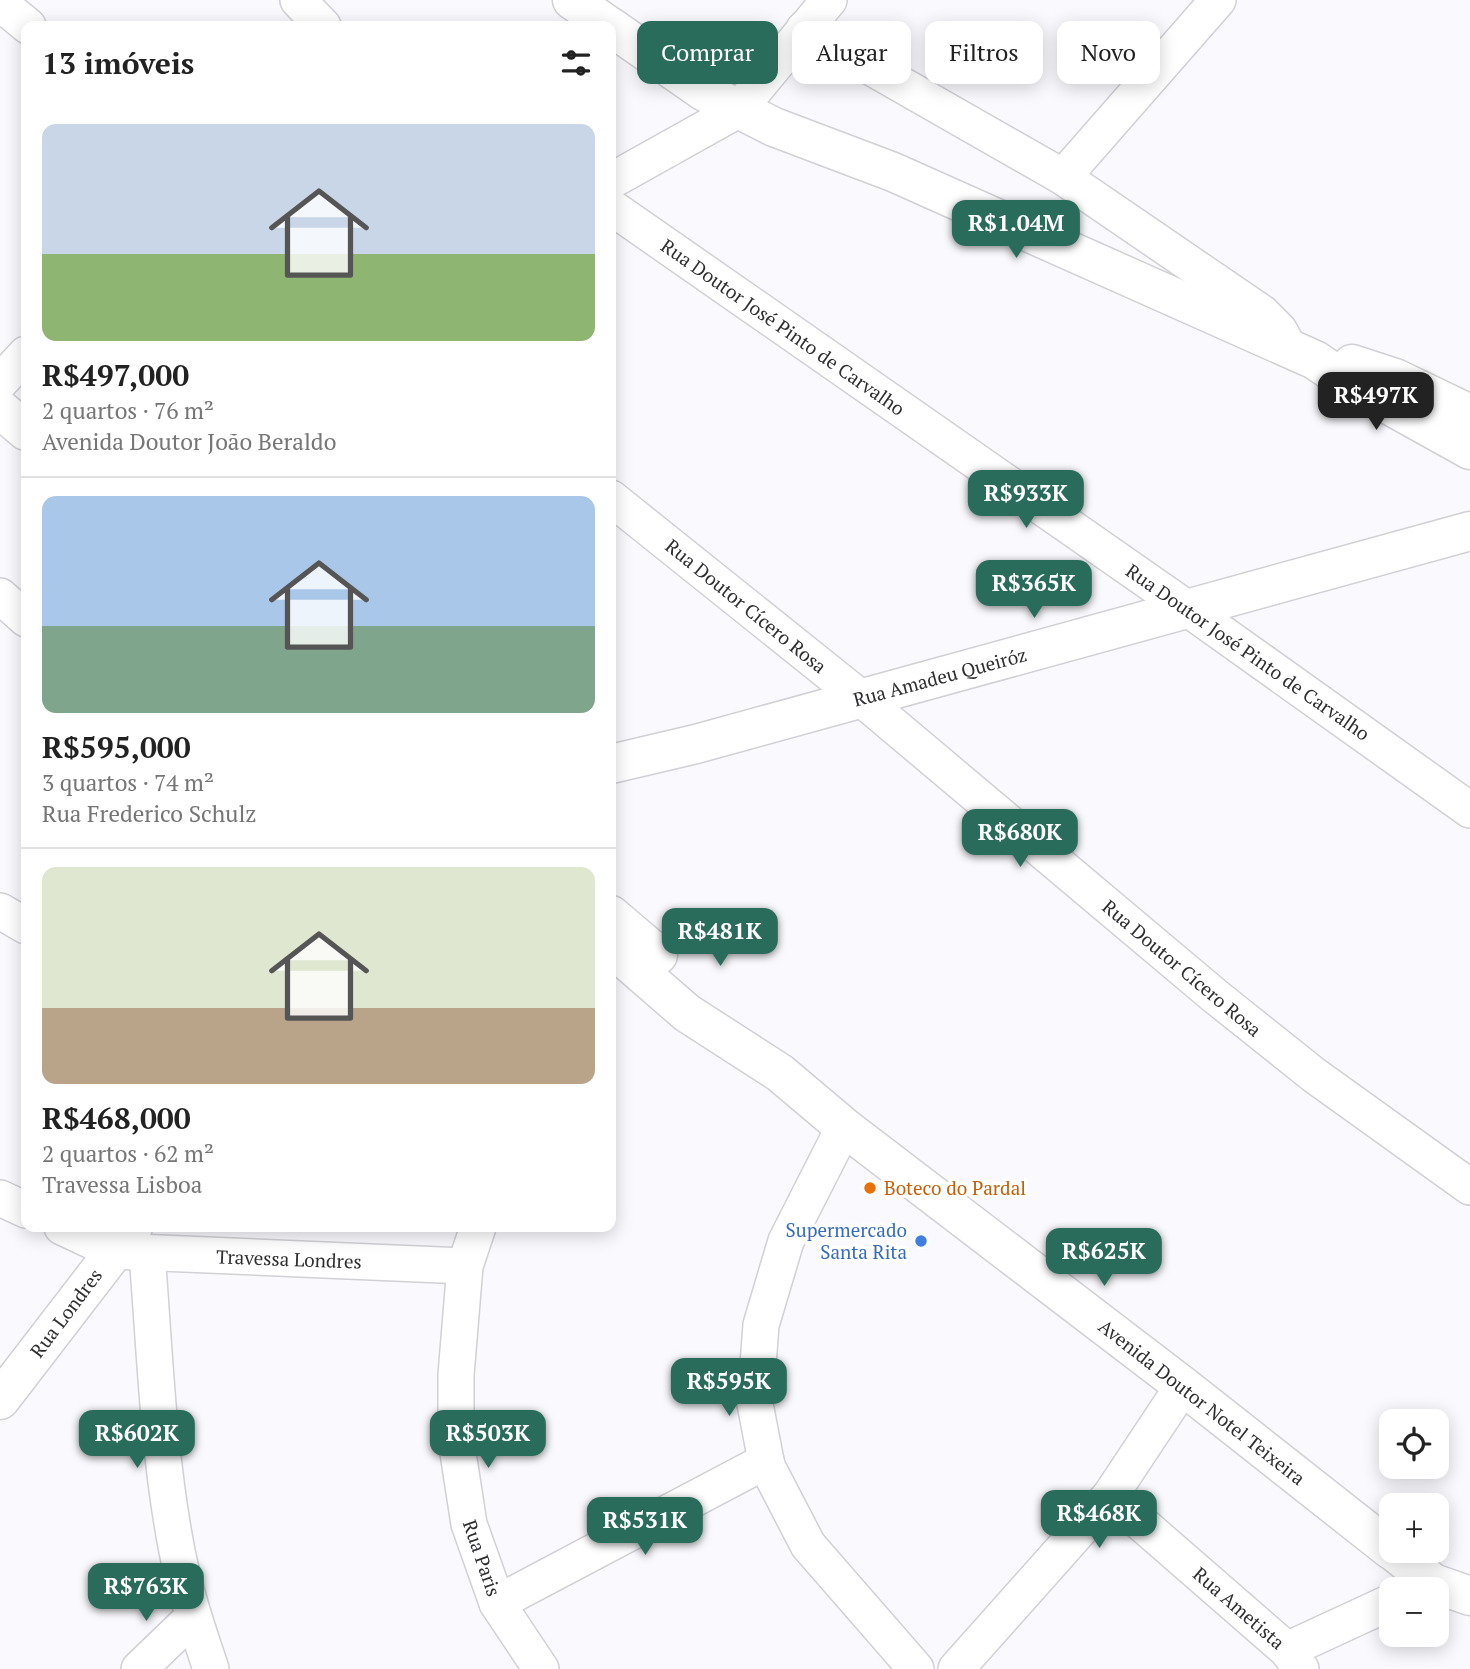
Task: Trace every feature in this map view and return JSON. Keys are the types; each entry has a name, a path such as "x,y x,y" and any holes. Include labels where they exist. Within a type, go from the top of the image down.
{"street":[{"path":"298,0 318,21"},
{"path":"572,0 602,21"},
{"path":"811,21 829,0"},
{"path":"1063,177 1218,0"},
{"path":"0,3 22,21"},
{"path":"616,31 703,91 738,110 774,127 893,172 1303,355 1470,450"},
{"path":"616,178 738,110 792,44"},
{"path":"900,84 1063,177 1262,313 1303,355 1380,371 1470,414"},
{"name":"Rua Doutor José Pinto de Carvalho","path":"616,210 1188,609 1470,810"},
{"path":"0,382 21,359"},
{"path":"0,408 21,427"},
{"name":"Rua Doutor Cícero Rosa","path":"616,502 862,699 1234,1012 1314,1075 1470,1187"},
{"name":"Rua Amadeu Queiróz","path":"616,763 862,699 1470,531"},
{"path":"0,596 21,615"},
{"path":"0,911 21,923"},
{"name":"Avenida Doutor Notel Teixeira","path":"616,941 687,1013 780,1073 845,1127 1379,1540"},
{"path":"845,1127 786,1241 761,1325 755,1404 766,1461 808,1545 916,1669"},
{"path":"0,1198 21,1208"},
{"path":"82,1232 131,1244 177,1551 193,1617 211,1669"},
{"name":"Rua Paris","path":"476,1232 465,1266 456,1375 456,1440 468,1524 497,1603 541,1669"},
{"name":"Travessa Londres","path":"131,1244 465,1266"},
{"name":"Rua Londres","path":"0,1400 131,1244"},
{"path":"956,1669 1110,1496 1183,1386"},
{"path":"497,1603 766,1461"},
{"name":"Rua Ametista","path":"1110,1496 1294,1659"},
{"name":"Avenida Doutor Notel Teixeira","path":"1404,1563 1418,1577"},
{"name":"Avenida Doutor Notel Teixeira","path":"1449,1591 1470,1596"},
{"path":"1294,1659 1379,1609"},
{"path":"139,1669 193,1617"}],"place":[{"name":"Boteco do Pardal","path":"870,1188"},
{"name":"Supermercado Santa Rita","path":"921,1241"}]}
